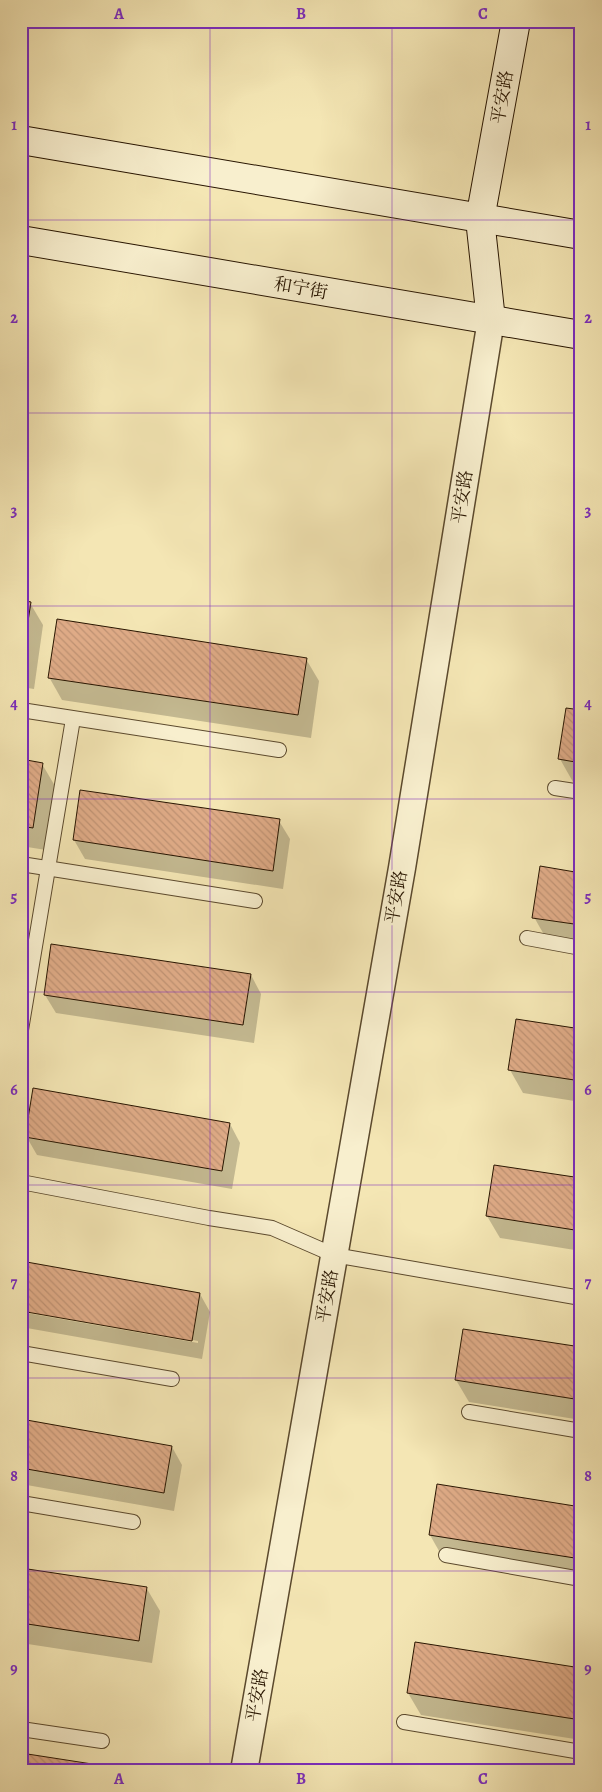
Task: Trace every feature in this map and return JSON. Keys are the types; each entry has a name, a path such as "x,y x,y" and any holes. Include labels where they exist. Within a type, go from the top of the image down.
{"main road":[{"name":"平安路","path":"491,320 480,219 516,21"},
{"path":"21,140 581,235"},
{"name":"和宁街","path":"21,240 581,336"}],"street":[{"name":"平安路","path":"244,1771 400,878 491,320"}],"lane":[{"path":"21,710 279,750"},
{"path":"21,1030 72,719"},
{"path":"555,788 581,792"},
{"path":"21,864 255,901"},
{"path":"527,938 581,948"},
{"path":"21,1182 209,1218 272,1228 334,1255 581,1298"},
{"path":"21,1353 172,1379"},
{"path":"469,1412 581,1431"},
{"path":"21,1503 133,1522"},
{"path":"446,1555 581,1579"},
{"path":"404,1722 581,1752"},
{"path":"21,1729 102,1741"}],"building":[{"path":"21,600 31,602 21,666"},
{"path":"57,619 307,658 298,715 48,678"},
{"path":"566,708 581,710 581,763 558,759"},
{"path":"21,759 43,763 33,828 21,826"},
{"path":"80,790 280,819 273,871 73,840"},
{"path":"540,866 581,873 581,925 532,918"},
{"path":"51,944 251,974 243,1025 44,995"},
{"path":"516,1019 581,1029 581,1081 508,1070"},
{"path":"33,1088 230,1123 222,1171 25,1137"},
{"path":"494,1165 581,1178 581,1231 486,1216"},
{"path":"21,1261 200,1293 192,1341 21,1311"},
{"path":"463,1329 581,1347 581,1400 455,1380"},
{"path":"21,1419 172,1446 164,1493 21,1468"},
{"path":"437,1484 581,1507 581,1559 429,1535"},
{"path":"21,1568 147,1587 139,1641 21,1623"},
{"path":"415,1642 581,1668 581,1720 407,1693"},
{"path":"21,1753 118,1768 117,1771 21,1771"}]}
